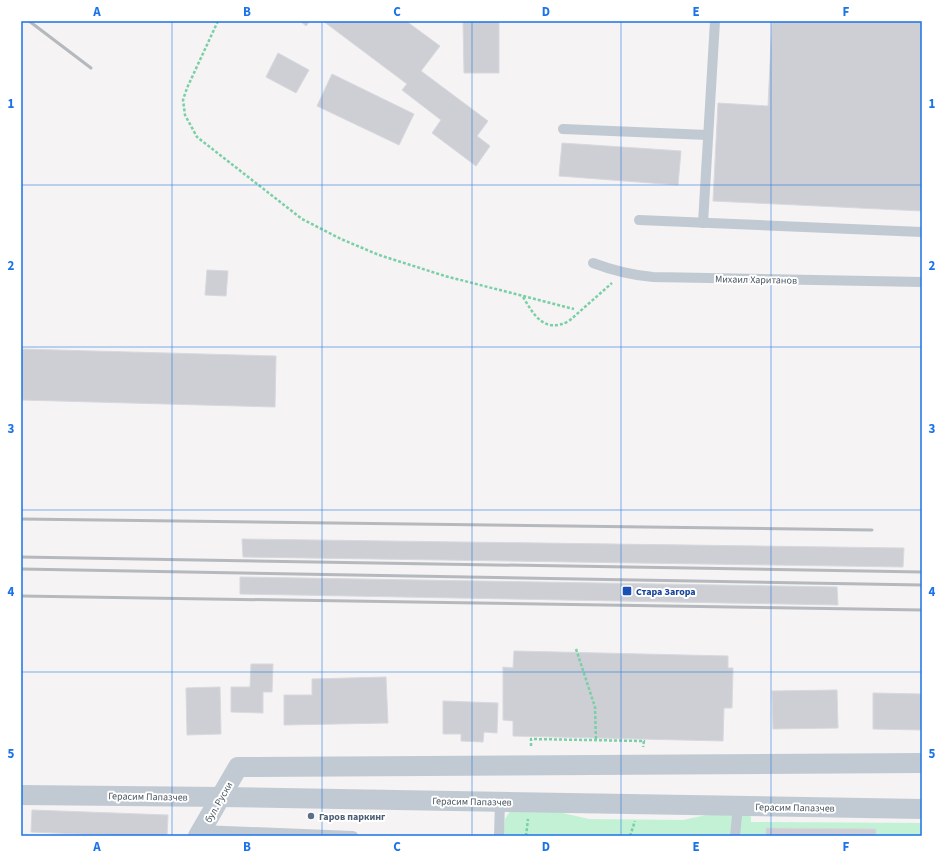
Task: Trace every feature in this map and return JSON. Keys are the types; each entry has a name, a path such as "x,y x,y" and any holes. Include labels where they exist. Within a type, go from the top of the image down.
{"street":[{"name":"бул. Руски","path":"200,833 238,767 922,763"},
{"name":"Герасим Папазчев","path":"21,795 922,809"}],"lane":[{"path":"703,223 715,21"},
{"path":"563,129 708,135"},
{"path":"639,220 922,232"},
{"name":"Михаил Хаританов","path":"593,263 614,271 653,277 922,282"},
{"path":"500,802 500,836"},
{"path":"735,836 738,806"},
{"path":"200,833 354,836"}],"path":[{"path":"218,21 187,88 183,100 185,115 197,137 302,219 341,239 379,255 445,276 574,309"},
{"path":"522,296 533,314 544,323 552,326 561,326 569,321 623,273"},
{"path":"576,649 595,707 596,740"},
{"path":"531,739 631,740"},
{"path":"526,836 528,819"}],"green space":[{"path":"510,811 554,811 589,819 683,820 711,814 751,814 751,822 922,823 922,836 503,836 505,819"}],"building":[{"path":"300,21 310,21 306,26"},
{"path":"323,21 406,21 440,46 421,71 488,121 477,136 490,146 476,166 432,133 441,120 402,90 407,84"},
{"path":"463,21 499,21 499,73 464,73"},
{"path":"772,21 922,21 922,211 713,201 718,103 768,106"},
{"path":"278,53 309,70 296,93 266,77"},
{"path":"332,74 414,114 399,145 317,106"},
{"path":"562,143 681,151 678,185 559,176"},
{"path":"207,270 228,271 226,296 205,295"},
{"path":"21,349 276,356 275,407 21,400"},
{"path":"242,539 904,548 903,567 243,557"},
{"path":"240,577 837,587 838,605 240,594"},
{"path":"514,651 728,656 728,668 733,668 732,708 724,708 723,741 513,736 513,721 503,720 503,667 513,668"},
{"path":"251,664 273,664 272,692 263,692 263,713 231,712 231,687 250,687"},
{"path":"386,677 388,723 284,725 284,695 312,695 312,679"},
{"path":"220,687 221,734 187,735 186,688"},
{"path":"837,690 838,728 773,729 772,691"},
{"path":"873,693 922,694 922,730 873,729"},
{"path":"443,701 498,703 497,733 484,732 483,742 461,741 461,734 443,734"},
{"path":"32,810 168,815 167,836 31,832"},
{"path":"766,828 876,829 876,836 753,836 766,835"}],"railway":[{"path":"29,21 91,68"},
{"path":"21,519 872,530"},
{"path":"21,557 922,572"},
{"path":"21,569 922,585"},
{"path":"21,596 922,610"}],"place":[{"name":"Стара Загора","path":"627,591"},
{"name":"Гаров паркинг","path":"311,816"}]}
